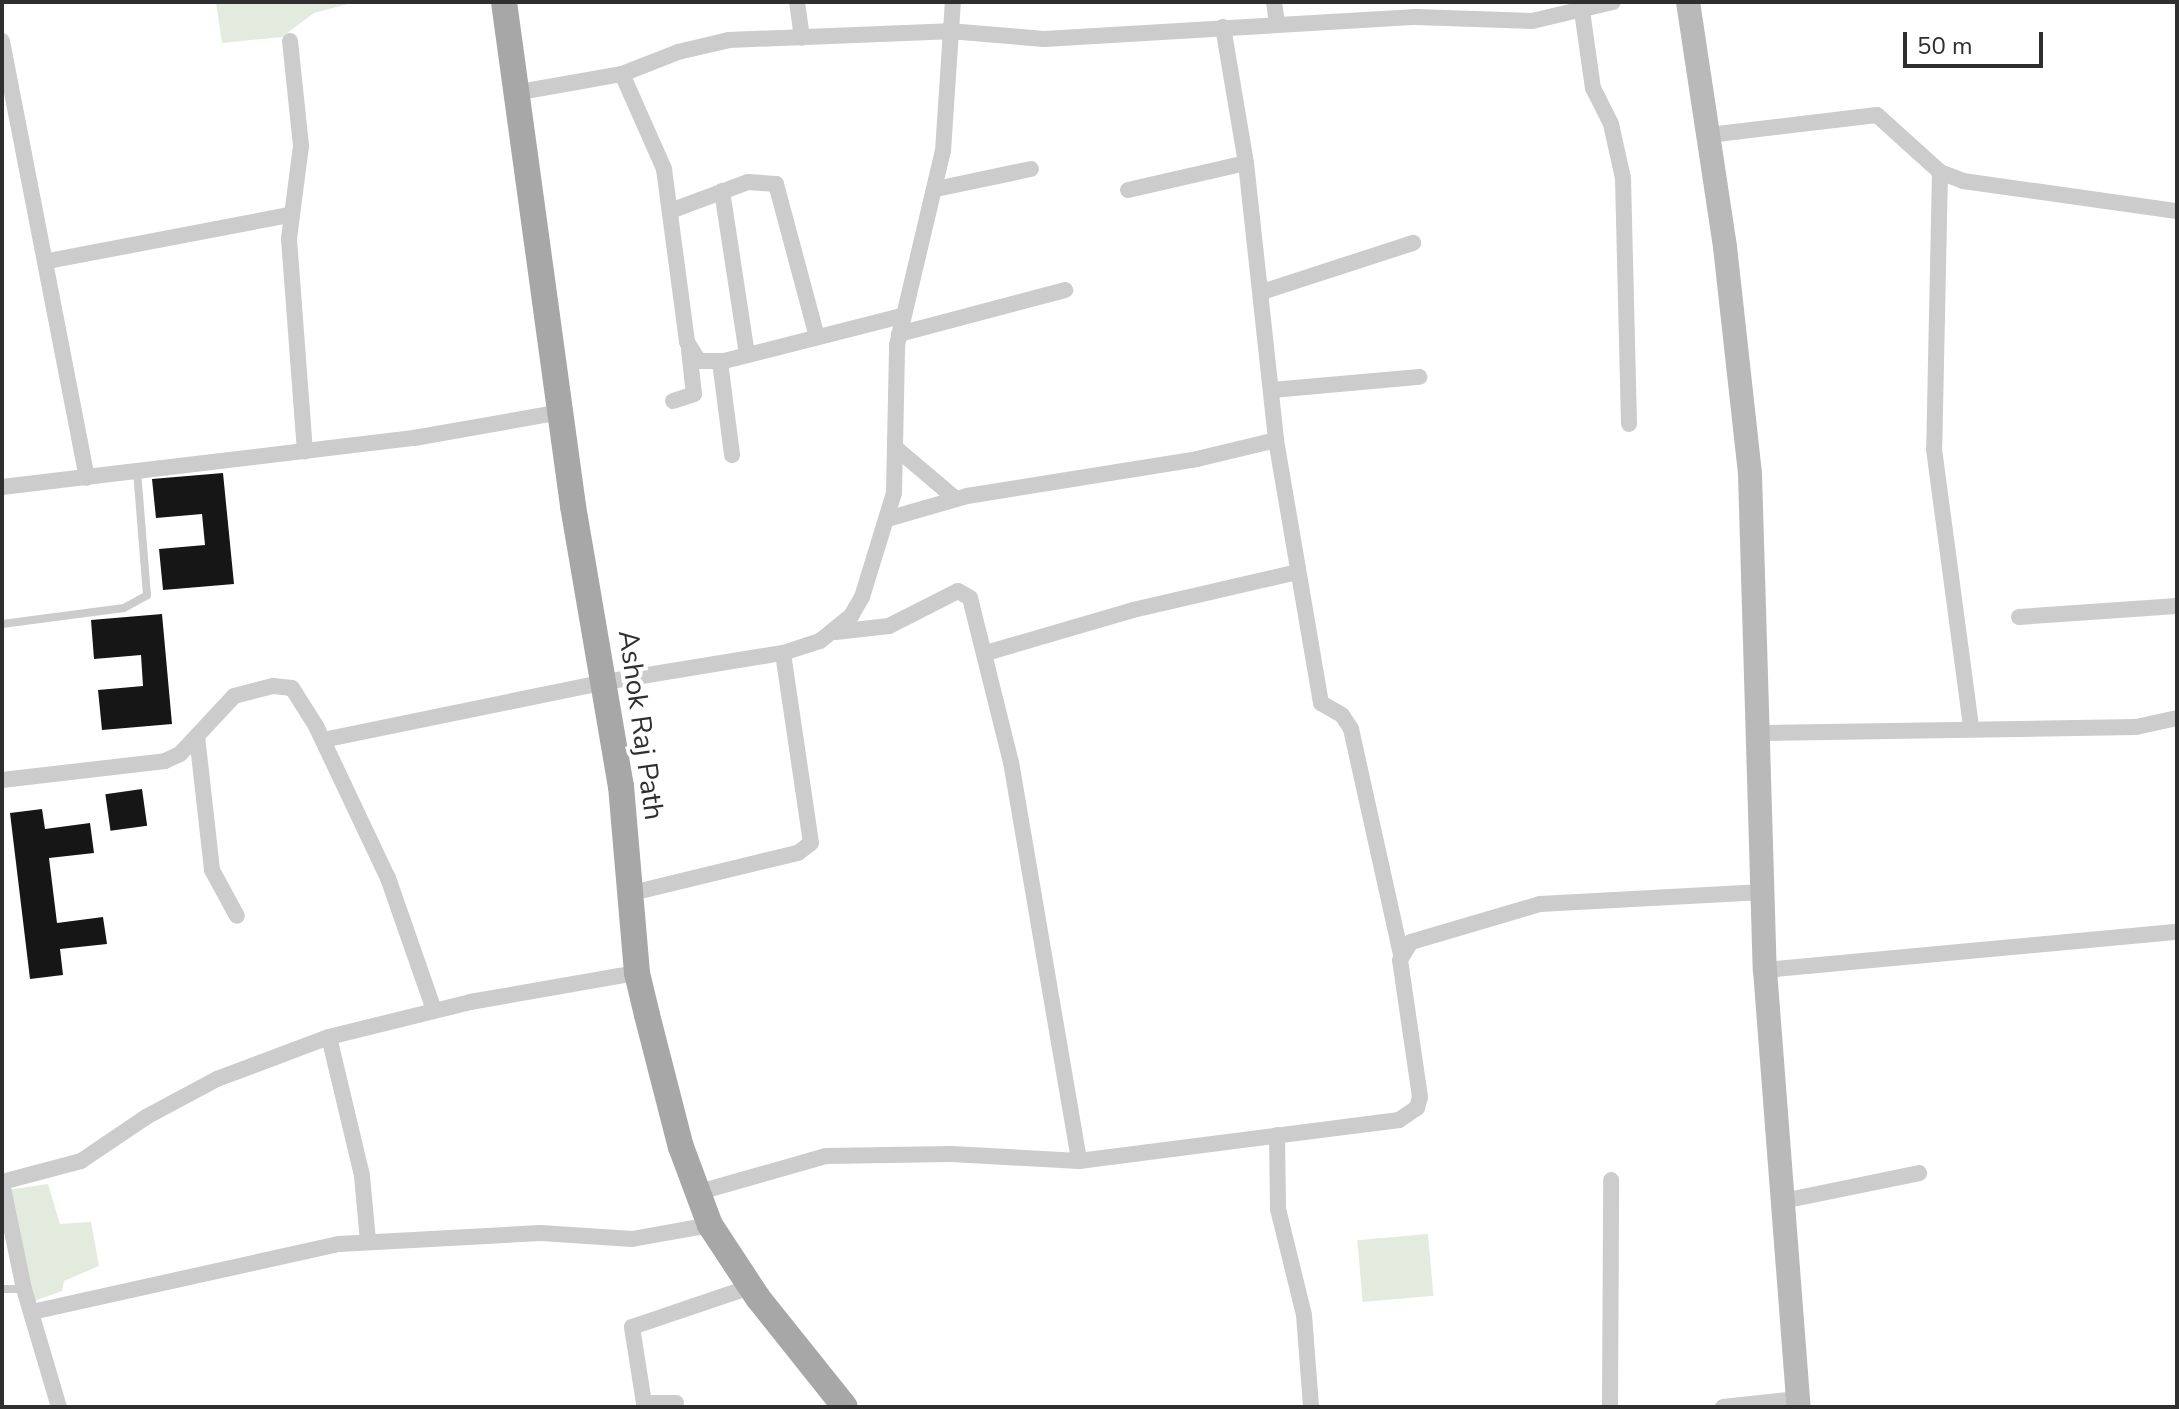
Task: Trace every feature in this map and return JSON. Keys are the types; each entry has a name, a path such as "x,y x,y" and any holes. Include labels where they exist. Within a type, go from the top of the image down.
{"main road":[{"name":"Ashok Raj Path","path":"504,2 520,92 573,506 621,786 637,973 696,1193 710,1225 750,1287 845,1407"},
{"path":"1688,2 1709,135 1750,474 1765,970 1798,1403"}],"street":[{"path":"797,2 802,38"},
{"path":"836,632 862,597 887,519 897,449 899,334 936,189 953,2"},
{"path":"1274,2 1277,24"},
{"path":"520,92 622,74 705,44 951,31 1044,39 1553,9 1582,11 1613,2"},
{"path":"1582,11 1593,88 1611,124 1623,178 1629,424"},
{"path":"696,1193 826,1156 951,1154 1079,1161 1399,1120 1417,1108 1419,1085 1401,954 1351,729 1342,715 1321,703 1276,440 1246,163 1223,27"},
{"path":"2,41 48,261 87,478"},
{"path":"290,41 301,146 290,215 305,451"},
{"path":"622,74 656,146 673,210 694,394 673,401"},
{"path":"1709,135 1877,115 1940,172 1963,181 2177,211"},
{"path":"1128,190 1246,163"},
{"path":"936,189 1031,169"},
{"path":"1940,172 1934,449 1971,726"},
{"path":"673,210 762,179 781,190 817,337"},
{"path":"722,191 747,355"},
{"path":"48,261 290,215"},
{"path":"1262,292 1413,243"},
{"path":"899,334 1065,290"},
{"path":"689,348 699,361 720,362 902,316"},
{"path":"720,362 732,455"},
{"path":"1272,390 1419,377"},
{"path":"2,487 305,451 562,412"},
{"path":"887,519 956,499 1197,459 1276,440"},
{"path":"897,449 956,499"},
{"path":"986,653 1133,610 1298,572"},
{"path":"323,740 605,682 783,653 836,632 881,629 958,591 970,598 1011,762 1079,1161"},
{"path":"2019,617 2177,606"},
{"path":"628,894 798,853 811,843 783,653"},
{"path":"2,780 146,765 180,754 223,702 283,685 301,699 388,878 434,1010"},
{"path":"1758,733 1971,726 2136,727 2177,718"},
{"path":"197,736 212,870 237,916"},
{"path":"1401,954 1423,938 1540,904 1763,892"},
{"path":"1765,970 2177,932"},
{"path":"59,1407 24,1289 2,1183 81,1161 146,1117 217,1079 329,1037 434,1010 637,973"},
{"path":"329,1037 362,1176 368,1241"},
{"path":"1277,1135 1278,1209 1304,1315 1311,1407"},
{"path":"1783,1201 1919,1173"},
{"path":"1610,1407 1611,1180"},
{"path":"32,1312 250,1261 368,1241 562,1233 632,1239 710,1225"},
{"path":"676,1403 644,1403 632,1327 750,1287"},
{"path":"1723,1407 1798,1403"}],"lane":[{"path":"2,624 124,608 147,595 137,472"},
{"path":"2,1289 24,1289"}],"shaded area":[{"path":"216,2 355,2 314,13 282,37 222,43"},
{"path":"48,1184 60,1224 91,1222 99,1266 64,1281 62,1291 34,1301 7,1190"},
{"path":"1428,1234 1433,1296 1363,1302 1357,1240"}],"building":[{"path":"223,473 234,584 163,590 159,549 205,545 202,514 156,518 152,479"},
{"path":"162,614 172,724 102,730 98,690 143,686 141,655 94,659 91,620"},
{"path":"142,789 147,826 111,831 105,794"},
{"path":"42,809 45,829 90,823 94,853 49,858 57,923 103,917 107,944 60,949 63,975 30,979 10,813"}]}
